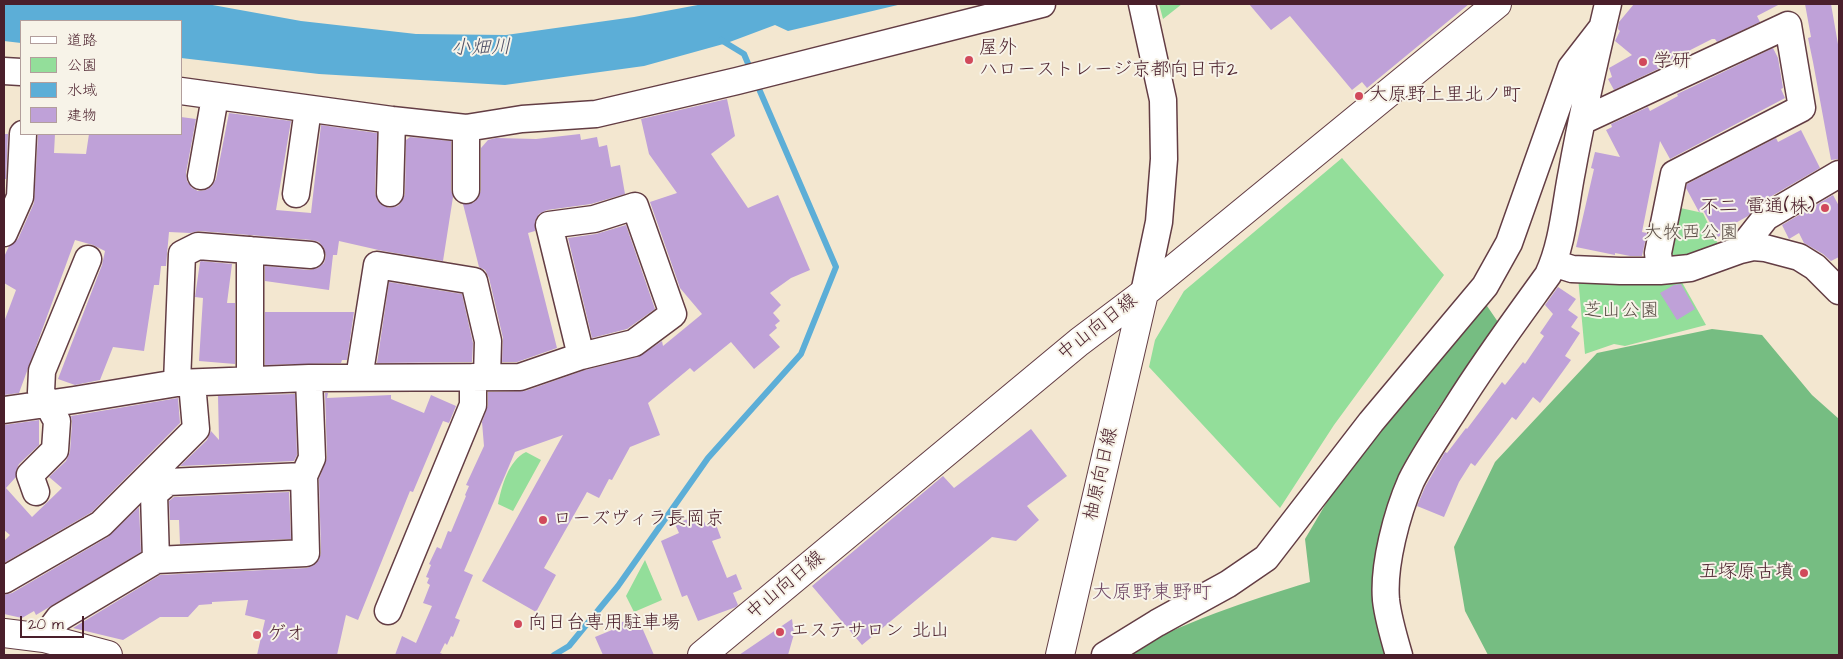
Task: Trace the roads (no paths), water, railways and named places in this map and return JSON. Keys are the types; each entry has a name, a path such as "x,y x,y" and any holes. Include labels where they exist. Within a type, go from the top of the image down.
{"main road":[{"name":"中山向日線","path":"702,655 1079,342 1144,293 1497,4"},
{"name":"柚原向日線","path":"1060,655 1144,293"},
{"path":"4,633 44,638 108,655"}],"street":[{"path":"182,92 466,128 522,119 594,115 1042,4"},
{"path":"1142,4 1162,100 1164,159 1159,222 1144,293"},
{"path":"1400,655 1394,639 1386,599 1392,537 1411,482 1429,450 1472,382 1548,275 1553,263 1605,16"},
{"path":"1105,655 1157,623 1228,584 1266,558 1371,422 1486,286 1509,243 1571,68 1605,16"},
{"path":"1582,121 1788,25 1802,108 1674,174 1658,253 1660,270"},
{"path":"4,72 20,72"},
{"path":"201,176 215,96"},
{"path":"296,194 308,109"},
{"path":"390,192 392,120"},
{"path":"466,128 466,190"},
{"path":"4,233 20,198 23,135"},
{"path":"1740,250 1766,217 1838,179"},
{"path":"4,410 184,383 309,378 520,377 581,356 634,343 672,314 635,206 594,219 549,225 581,356"},
{"path":"4,580 100,524 196,429 184,383 182,254 198,246 312,255"},
{"path":"1553,263 1572,269 1620,271 1690,268 1752,247 1765,248 1799,257 1833,276"},
{"path":"250,250 250,380"},
{"path":"36,492 30,475 55,450 57,421 41,392 42,372 88,260"},
{"path":"359,378 377,265 474,281 488,341 473,405 388,611"},
{"path":"44,638 59,618 156,560 306,553 304,476 312,458 309,378"},
{"path":"156,560 154,494 168,482 304,476"}],"water":[{"name":"小畑川","path":"4,4 207,4 301,21 416,34 506,35 634,17 703,4 902,4 788,31 775,25 727,43 644,66 505,85 319,74 182,58 182,20 20,20 20,43 4,41"}],"waterway":[{"path":"721,40 744,54 752,73"},
{"path":"554,655 569,646 618,586 708,458 801,354 836,267 756,82"}],"place":[{"name":"屋外 ハローストレージ京都向日市2","path":"969,60"},
{"name":"学研","path":"1643,62"},
{"name":"大原野上里北ノ町","path":"1359,96"},
{"name":"不二 電通(株)","path":"1825,208"},
{"name":"ローズヴィラ長岡京","path":"543,520"},
{"name":"五塚原古墳","path":"1804,573"},
{"name":"向日台専用駐車場","path":"518,624"},
{"name":"エステサロン 北山","path":"780,632"},
{"name":"ゲオ","path":"257,635"}],"district":[{"name":"大原野東野町","path":"1152,594"}],"park label":[{"name":"大牧西公園","path":"1691,234"},
{"name":"芝山公園","path":"1621,312"}]}
